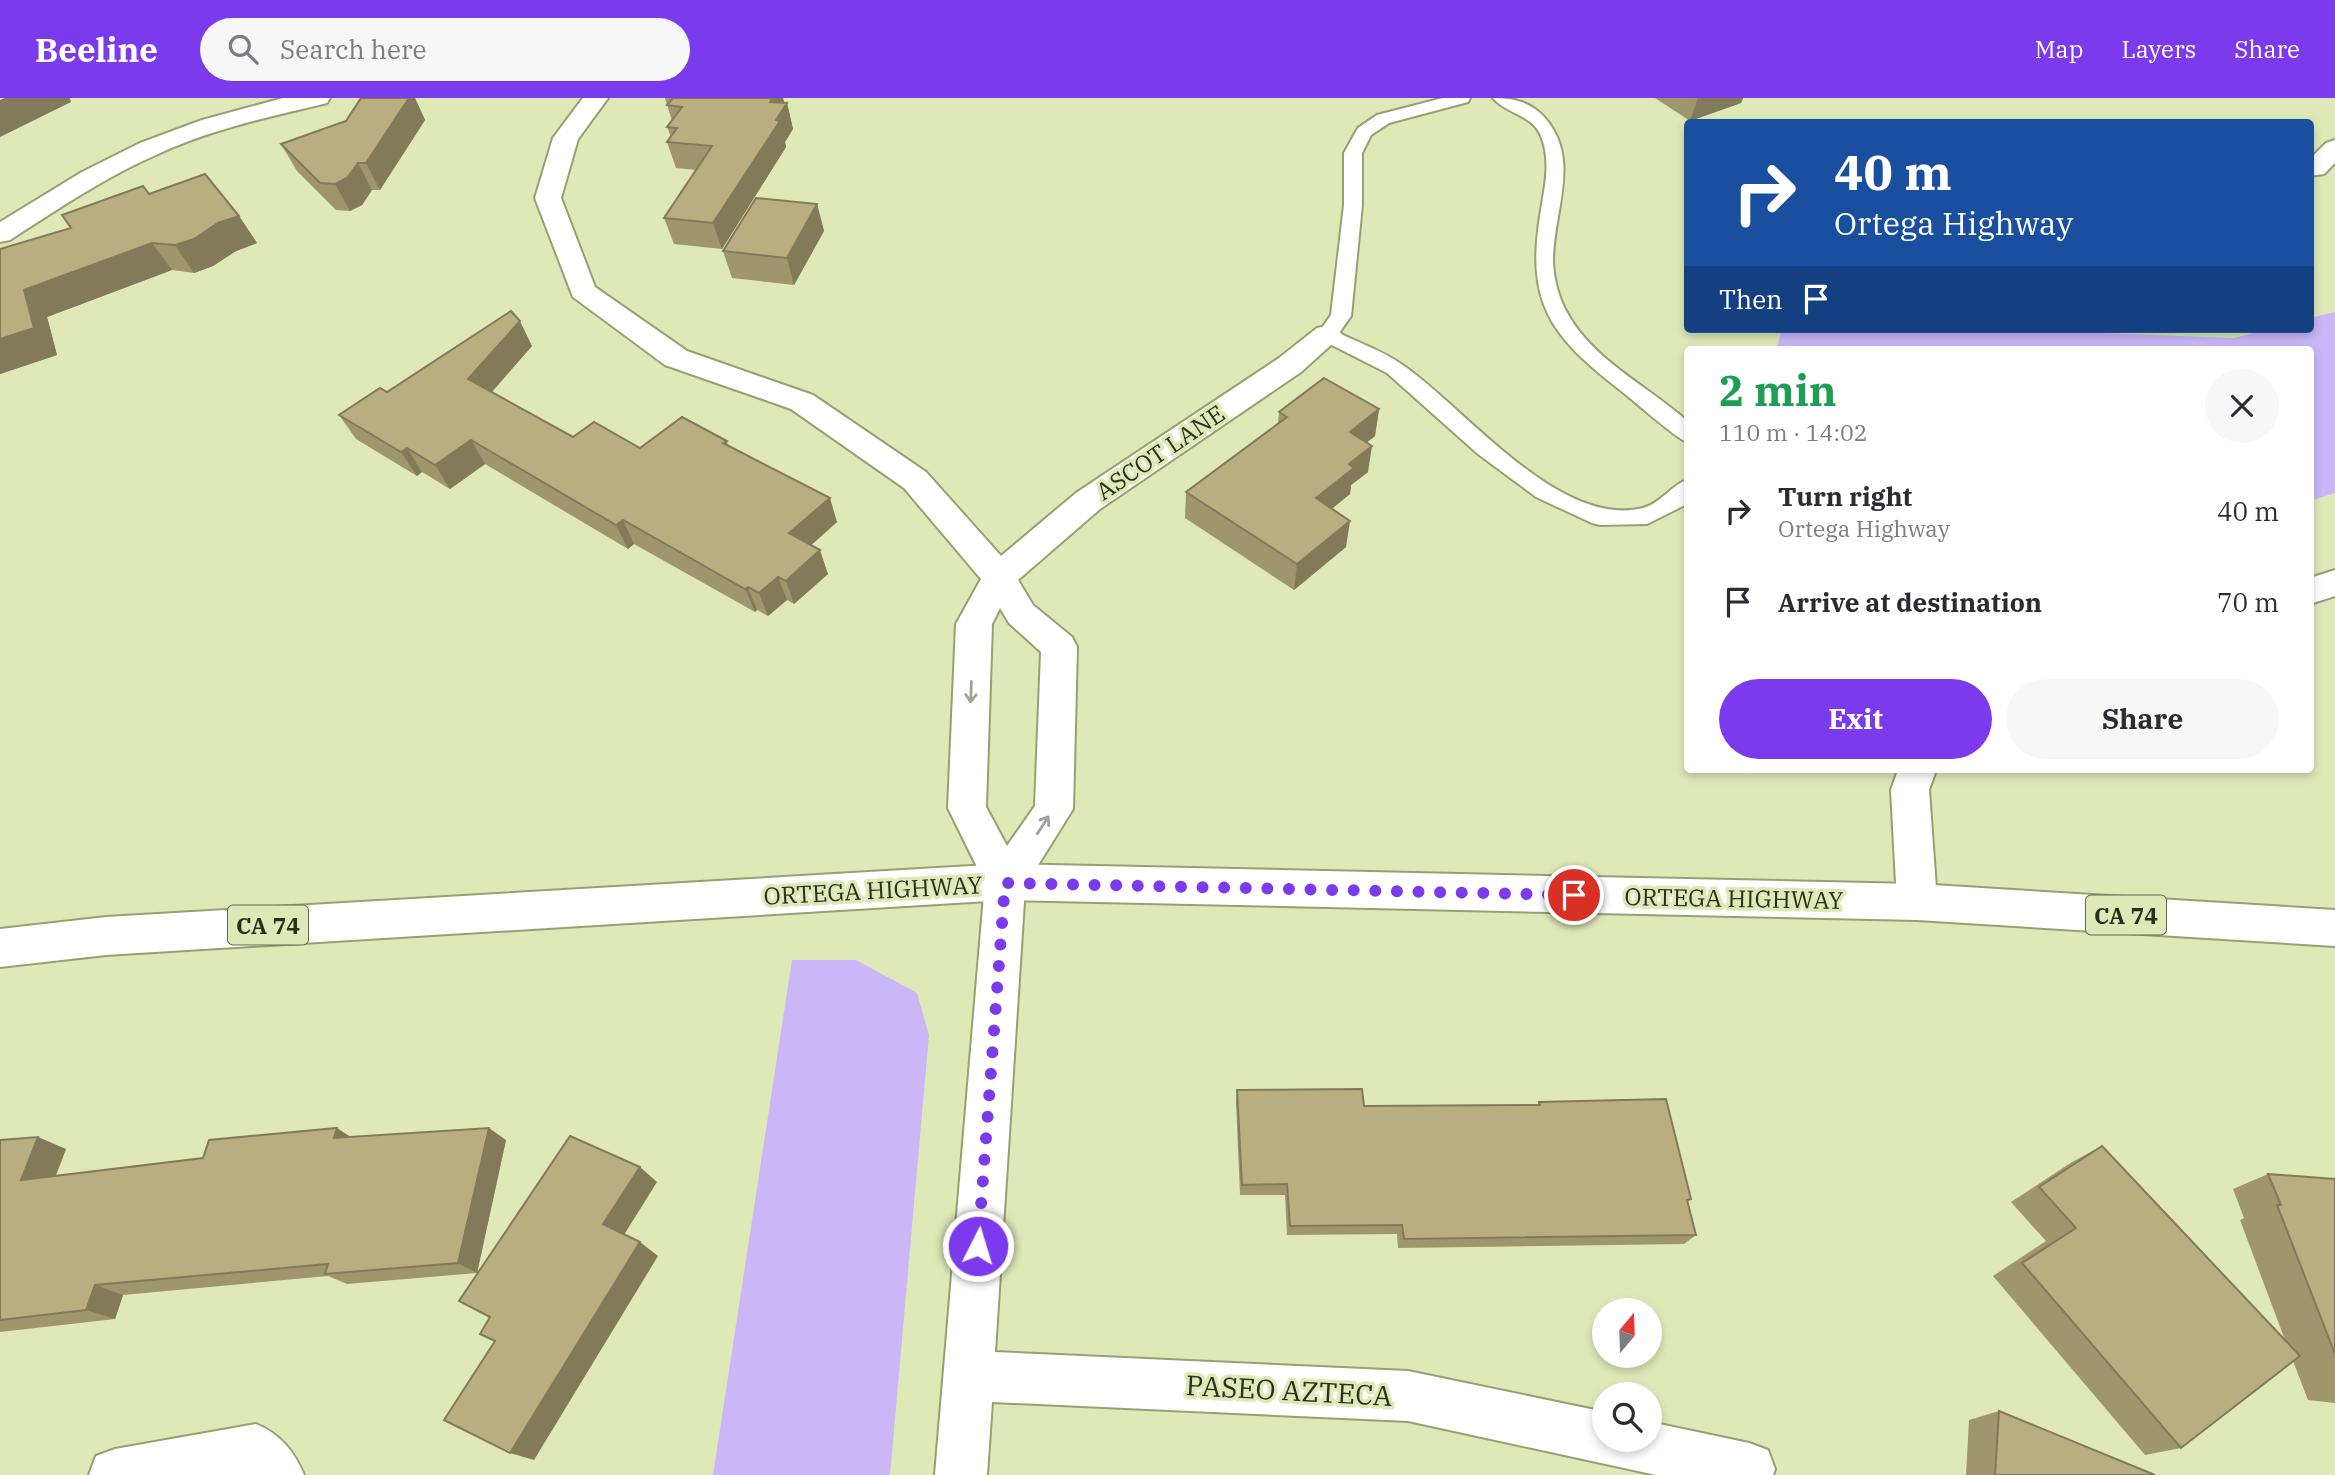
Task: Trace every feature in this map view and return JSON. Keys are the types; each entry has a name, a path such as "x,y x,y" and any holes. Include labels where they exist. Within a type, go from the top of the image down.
{"street":[{"path":"0,234 79,185 147,149 221,120 318,98"},
{"path":"597,98 566,138 548,198 583,291 676,358 802,402 915,480 999,577 1021,614 1059,647 1054,809 1005,883 961,1475"},
{"path":"2315,169 2335,148"},
{"name":"ASCOT LANE","path":"999,577 1088,501 1290,365 1326,335"},
{"path":"999,577 974,624 967,808 1005,883"},
{"path":"2314,590 2335,583"},
{"path":"1916,773 1910,790 1917,902"},
{"name":"ORTEGA HIGHWAY","path":"0,948 134,934 1005,883 1917,902 2335,928"},
{"name":"PASEO AZTECA","path":"968,1376 1408,1396 1592,1435"},
{"path":"1662,1450 1749,1469"},
{"path":"115,1475 267,1462"}],"lane":[{"path":"1462,98 1383,119 1364,132 1353,153 1353,205 1341,316 1326,335 1394,368 1486,449 1544,492 1600,517 1647,516 1681,497 1684,492"},
{"path":"1501,98 1541,119 1554,139 1558,159 1557,178 1549,205 1543,251 1548,290 1561,322 1583,349 1684,433"}],"shaded area":[{"path":"2335,312 2335,493 2314,500 2314,346 1777,346 1781,333 2102,333 2234,338 2253,333 2314,333 2314,317"},
{"path":"792,960 856,960 917,993 929,1035 890,1475 713,1475"}],"building":[{"path":"361,98 409,98 366,163 358,163 347,178 335,184 320,183 281,144 346,121"},
{"path":"673,98 772,98 770,102 787,103 776,120 780,121 713,223 664,218 712,146 667,142 677,128 667,127 682,107 667,105"},
{"path":"205,174 239,216 218,223 194,239 175,245 152,243 24,290 34,328 0,339 0,249 71,228 62,215 143,186 149,194"},
{"path":"756,198 817,204 787,258 723,251"},
{"path":"511,311 520,321 468,379 573,437 594,422 640,448 682,417 727,441 723,443 830,498 789,533 820,550 786,581 778,577 759,593 748,587 745,589 623,520 616,525 471,440 435,465 407,448 401,452 339,415 380,388 387,392"},
{"path":"1324,378 1379,409 1350,432 1372,446 1349,464 1354,468 1316,498 1350,521 1297,564 1186,492 1287,417 1279,412"},
{"path":"1362,1089 1364,1106 1540,1105 1539,1102 1666,1099 1691,1199 1687,1200 1696,1235 1404,1239 1402,1225 1290,1226 1287,1184 1242,1185 1237,1090"},
{"path":"337,1128 334,1138 489,1128 458,1263 325,1274 328,1264 95,1285 86,1310 0,1320 0,1140 38,1137 21,1180 203,1158 209,1140"},
{"path":"570,1136 640,1167 603,1224 640,1242 510,1453 444,1420 495,1341 480,1334 490,1317 459,1301"},
{"path":"2102,1146 2300,1356 2181,1448 2022,1263 2076,1228 2039,1187"},
{"path":"2268,1174 2335,1179 2335,1354 2277,1205 2281,1205"},
{"path":"1999,1411 2155,1475 1995,1475"}],"route":[{"path":"978,1246 1005,883 1574,895"}]}
